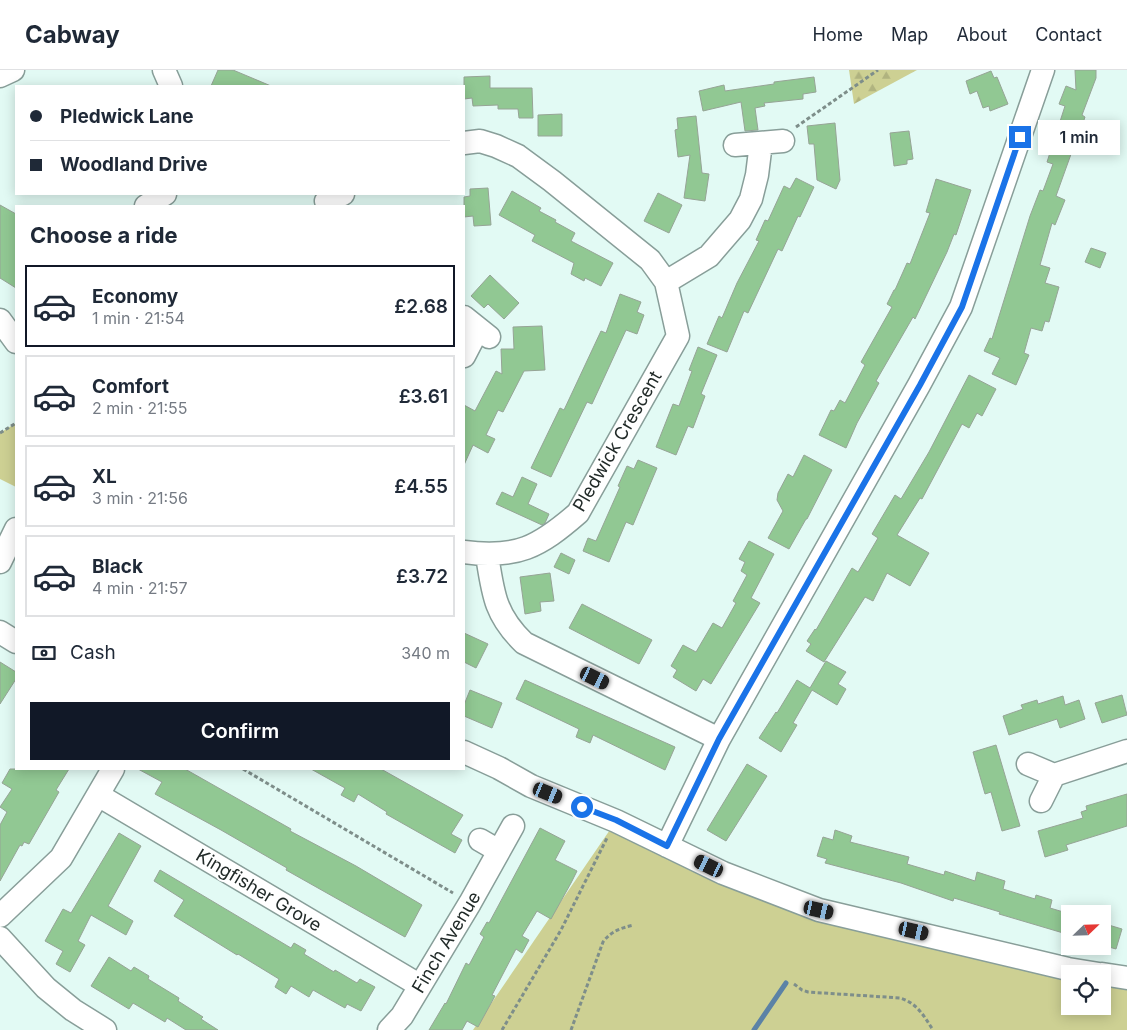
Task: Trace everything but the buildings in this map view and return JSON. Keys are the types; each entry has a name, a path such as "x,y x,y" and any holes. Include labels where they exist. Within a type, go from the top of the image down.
{"street":[{"path":"0,76 13,70"},
{"path":"164,70 171,85"},
{"path":"667,846 719,739 920,385 962,307 1043,70"},
{"name":"Pledwick Crescent","path":"465,143 480,141 518,156 650,260 666,282 678,336 578,512 556,532 532,545 508,554 487,555 465,552"},
{"path":"735,145 783,141"},
{"path":"666,282 709,256 740,220 751,199 757,175 761,143"},
{"path":"148,205 163,195"},
{"path":"0,320 15,341"},
{"path":"465,354 477,328"},
{"path":"0,562 15,531"},
{"path":"487,555 492,589 500,611 510,630 524,643 719,739"},
{"path":"0,632 15,641"},
{"path":"1028,764 1054,775 1127,751"},
{"path":"465,752 499,768 531,786 616,820 723,873 819,910 1061,967"},
{"path":"0,916 61,858 112,770"},
{"path":"1041,801 1054,775"},
{"name":"Kingfisher Grove","path":"98,795 420,985"},
{"name":"Finch Avenue","path":"389,1030 402,1016 470,903 513,826"},
{"path":"480,840 499,851"},
{"path":"0,938 46,988 73,1010 105,1030"},
{"path":"1111,976 1127,978"}],"path":[{"path":"783,141 784,136 878,70"},
{"path":"0,433 15,424"},
{"path":"245,770 470,903"},
{"path":"502,1030 561,930 616,820"},
{"path":"571,1030 603,942 609,934 634,925"},
{"path":"794,984 808,992 909,1000 917,1007 933,1030"}],"green space":[{"path":"849,70 917,70 854,104"},
{"path":"15,424 15,486 0,479 0,433"},
{"path":"616,821 723,873 1061,971 1061,1015 1111,1015 1111,975 1127,978 1127,1030 473,1030"}],"waterway":[{"path":"754,1030 786,983"}],"route":[{"path":"582,807 616,820 667,846 719,739 920,385 962,307 1020,137"}]}
